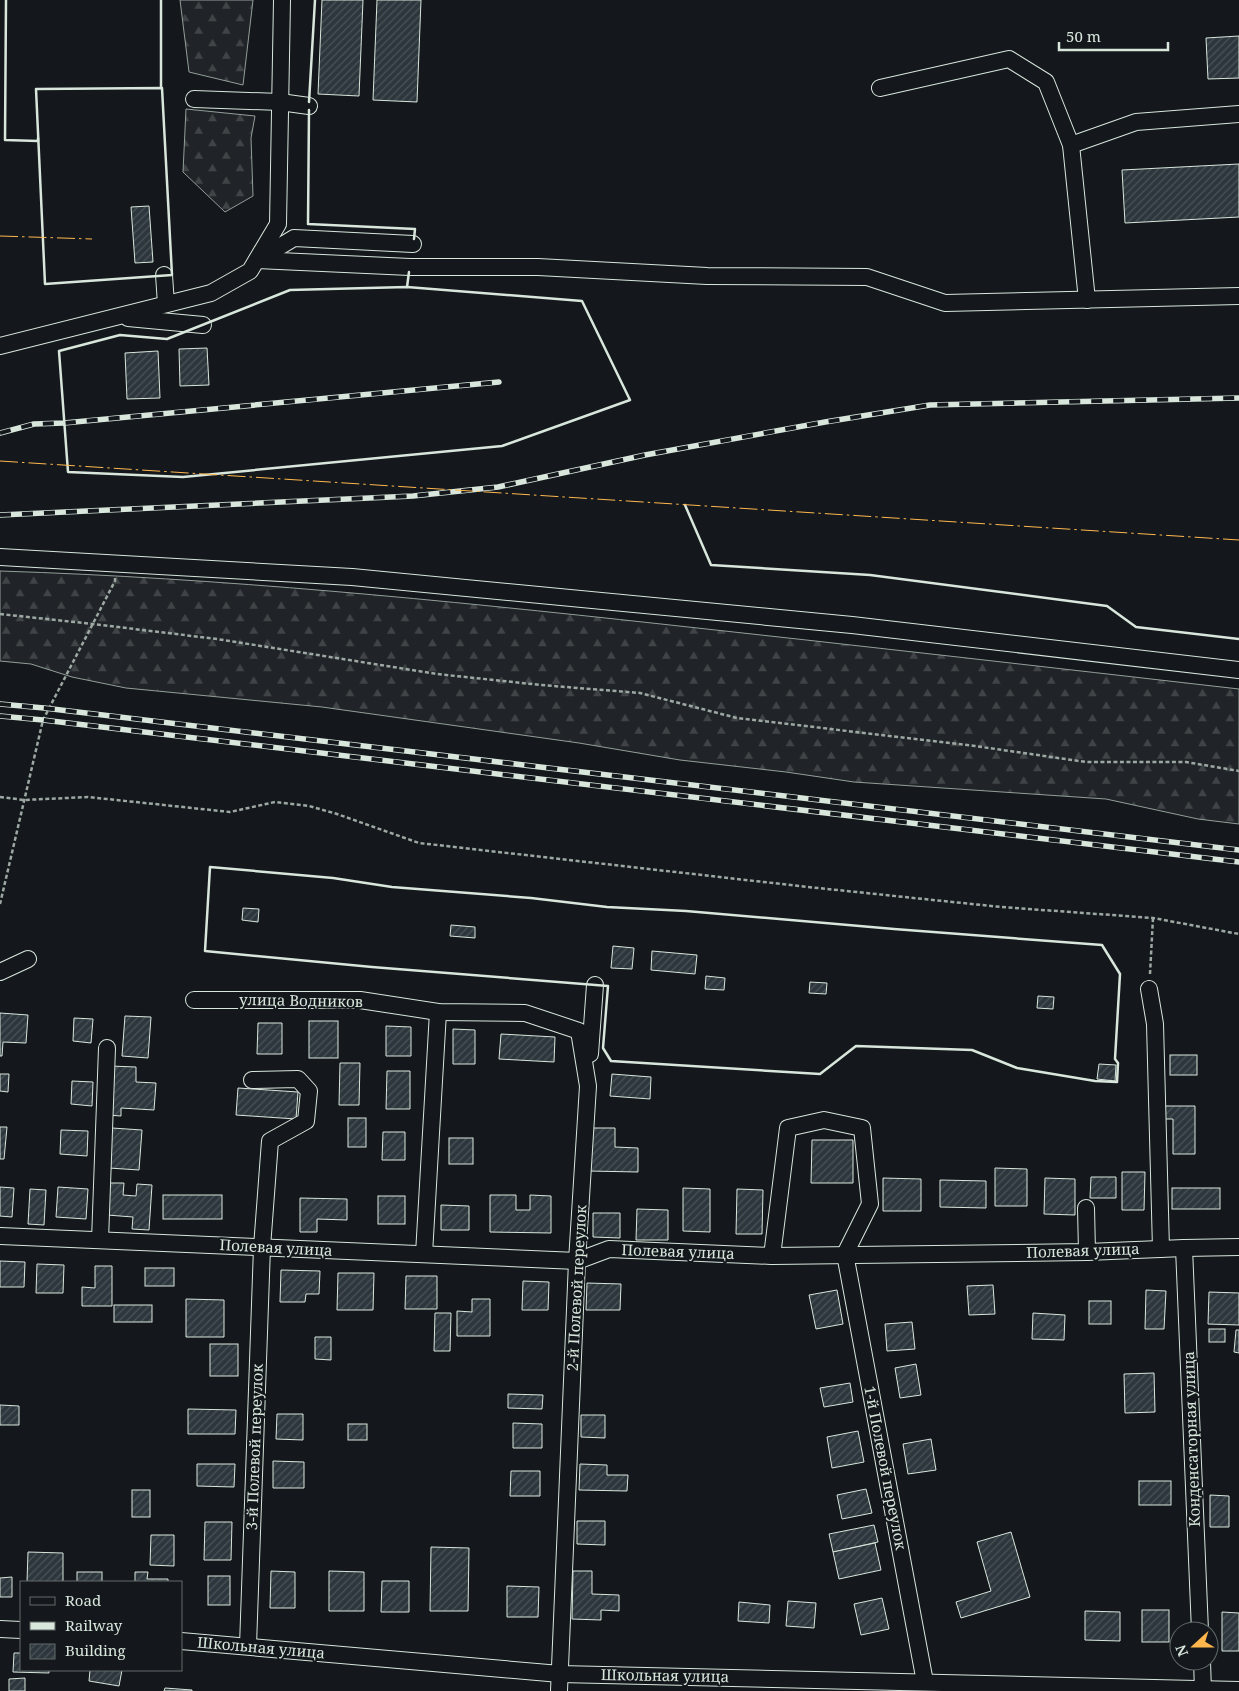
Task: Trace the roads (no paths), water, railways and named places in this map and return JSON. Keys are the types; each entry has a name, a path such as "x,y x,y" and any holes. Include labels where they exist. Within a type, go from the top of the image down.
{"street":[{"path":"0,346 211,293 250,272 278,224 282,0"},
{"path":"880,88 1009,59 1046,82 1072,145 1087,300"},
{"path":"194,99 280,102 309,106"},
{"path":"1072,145 1136,122 1239,114"},
{"path":"257,260 294,238 413,244"},
{"path":"257,260 410,267 538,268 707,276 867,277 945,303 1239,296"},
{"path":"164,276 166,304"},
{"path":"114,317 203,325"},
{"path":"0,557 362,578 852,625 1239,670"},
{"path":"0,972 28,959"},
{"path":"588,1086 595,984"},
{"path":"1149,989 1155,1024 1161,1249"},
{"name":"улица Водников","path":"194,1000 360,1000 438,1012"},
{"path":"424,1254 438,1012"},
{"name":"2-й Полевой переулок","path":"438,1012 525,1013 580,1031 588,1086 577,1261 559,1691"},
{"path":"100,1240 107,1048"},
{"name":"3-й Полевой переулок","path":"248,1646 262,1247 270,1141 306,1121 309,1091 298,1079 252,1080"},
{"path":"772,1256 788,1128 824,1120 862,1128 870,1204 845,1254"},
{"path":"1086,1208 1087,1252"},
{"name":"Полевая улица","path":"0,1236 577,1261 609,1249 772,1256 1087,1252 1239,1247"},
{"name":"Конденсаторная улица","path":"1184,1248 1200,1621"},
{"name":"1-й Полевой переулок","path":"845,1254 925,1682"},
{"path":"0,1628 20,1630"},
{"name":"Школьная улица","path":"182,1641 560,1674 1239,1690"},
{"path":"1202,1671 1203,1690"}],"railway":[{"path":"0,433 34,424 64,423 499,382"},
{"path":"0,515 413,496 498,487 645,455 930,405 1239,398"},
{"path":"0,704 1239,850"},
{"path":"0,716 1239,862"}]}
